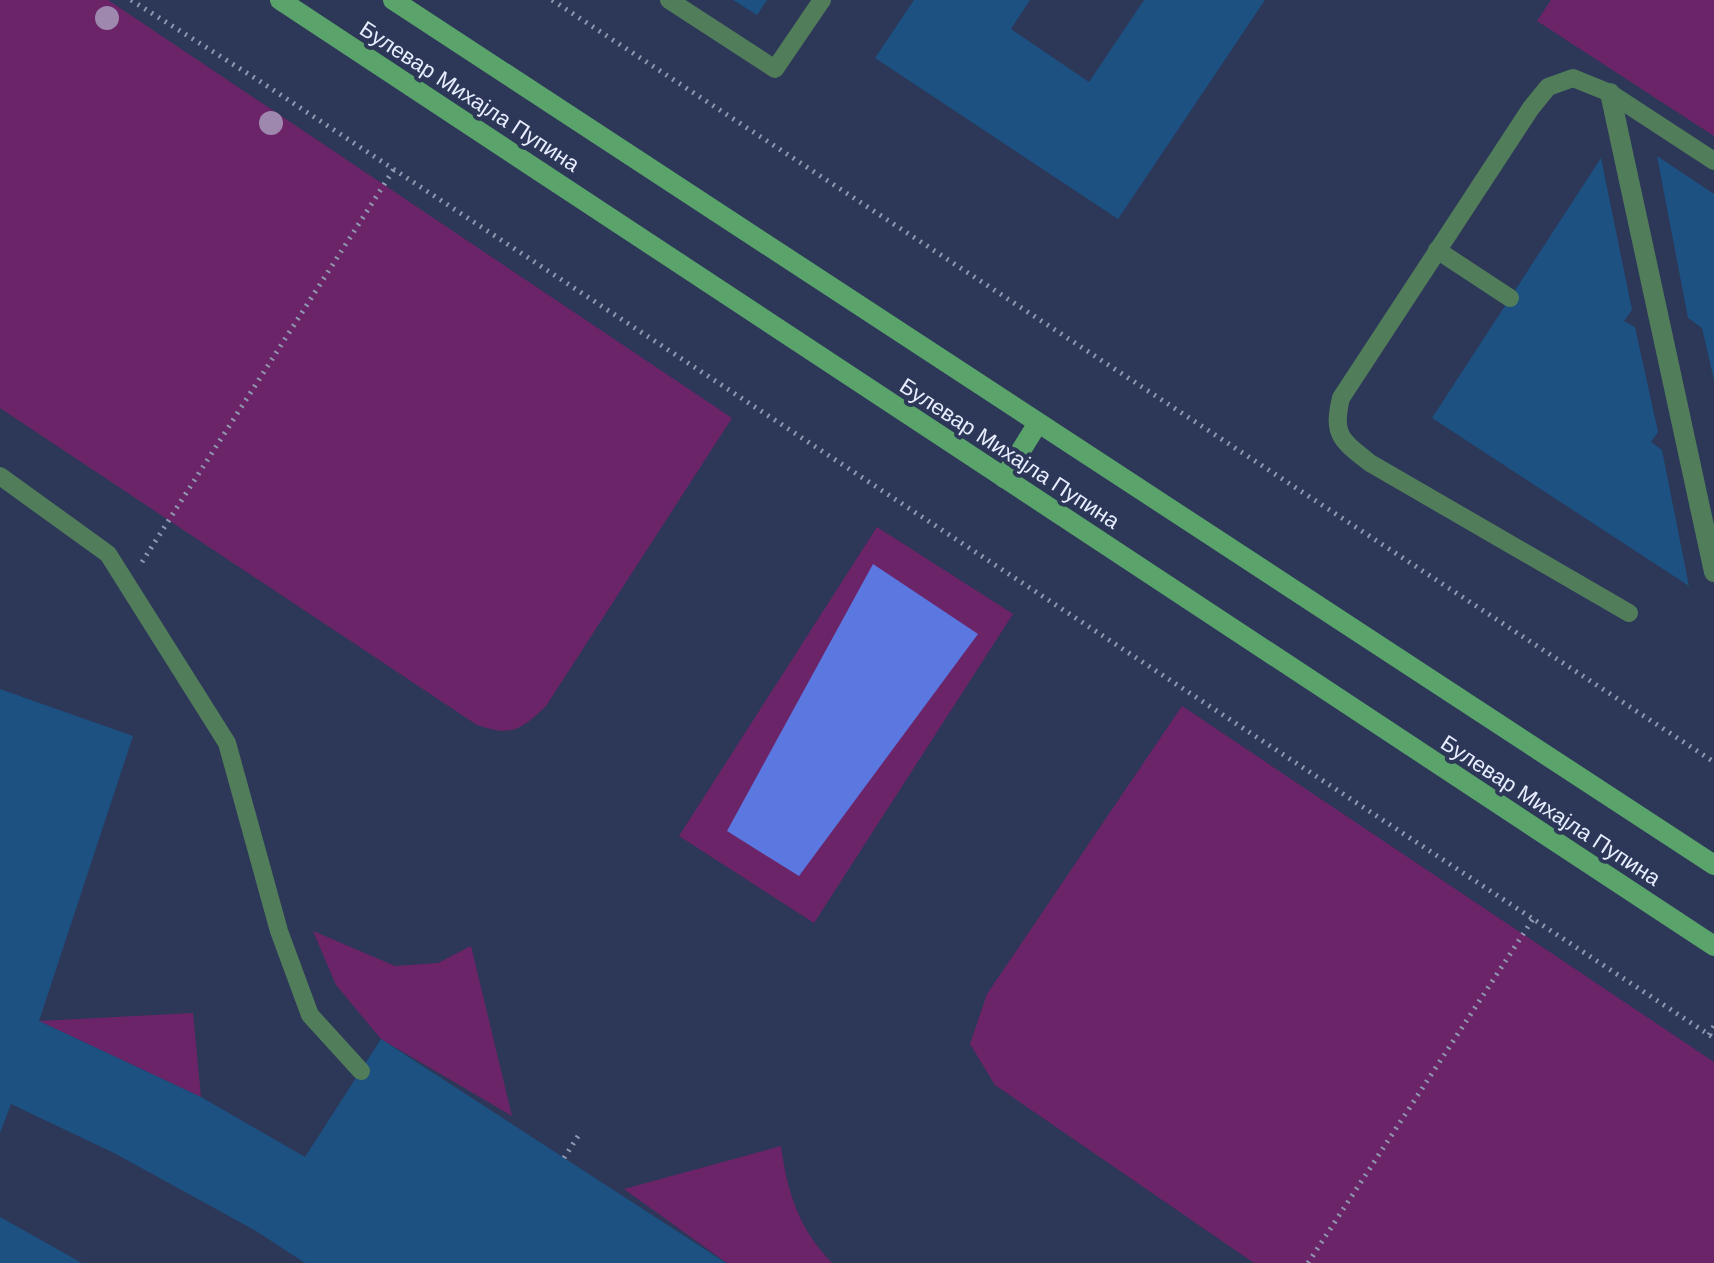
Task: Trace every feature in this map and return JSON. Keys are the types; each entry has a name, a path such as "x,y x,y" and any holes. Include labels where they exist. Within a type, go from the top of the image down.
{"main road":[{"name":"Булевар Михајла Пупина","path":"280,0 1714,946"},
{"name":"Булевар Михајла Пупина","path":"393,0 1713,864"},
{"path":"1004,478 1038,423"}],"street":[{"path":"1610,93 1714,572"}],"lane":[{"path":"669,0 775,69 822,0"},
{"path":"1629,613 1370,463 1343,442 1335,422 1341,398 1548,87 1573,78 1610,93 1714,161"},
{"path":"1437,250 1510,298"},
{"path":"0,476 108,554 227,743 279,931 310,1015 361,1071"}],"path":[{"path":"131,0 394,169 1711,1036 1714,1026"},
{"path":"552,0 1714,762"},
{"path":"128,585 394,169"},
{"path":"1308,1263 1533,919"},
{"path":"564,1158 580,1133"}],"shaded area":[{"path":"0,0 108,0 732,418 546,706 530,721 508,731 477,725 0,408"},
{"path":"1551,0 1714,0 1714,136 1537,21"},
{"path":"877,527 1013,614 814,923 679,836"},
{"path":"1182,706 1714,1062 1714,1263 1254,1263 995,1085 970,1044 987,994"},
{"path":"313,931 395,966 438,963 471,946 512,1116 381,1039 336,985"},
{"path":"193,1013 201,1097 39,1021"},
{"path":"781,1146 796,1209 811,1237 832,1263 727,1263 624,1189"}],"water":[{"path":"873,564 978,634 799,876 727,831"}],"building":[{"path":"733,0 767,0 757,15"},
{"path":"914,0 1030,0 1011,29 1089,82 1144,0 1265,0 1118,219 875,58"},
{"path":"1657,156 1714,194 1714,380 1702,328 1688,318"},
{"path":"1601,158 1632,310 1624,321 1635,327 1658,432 1651,442 1662,450 1689,586 1432,418"},
{"path":"0,689 133,736 39,1021 201,1097 305,1157 381,1039 726,1263 305,1263 256,1231 116,1154 11,1104 0,1133"},
{"path":"0,1217 82,1263 0,1263"}]}
